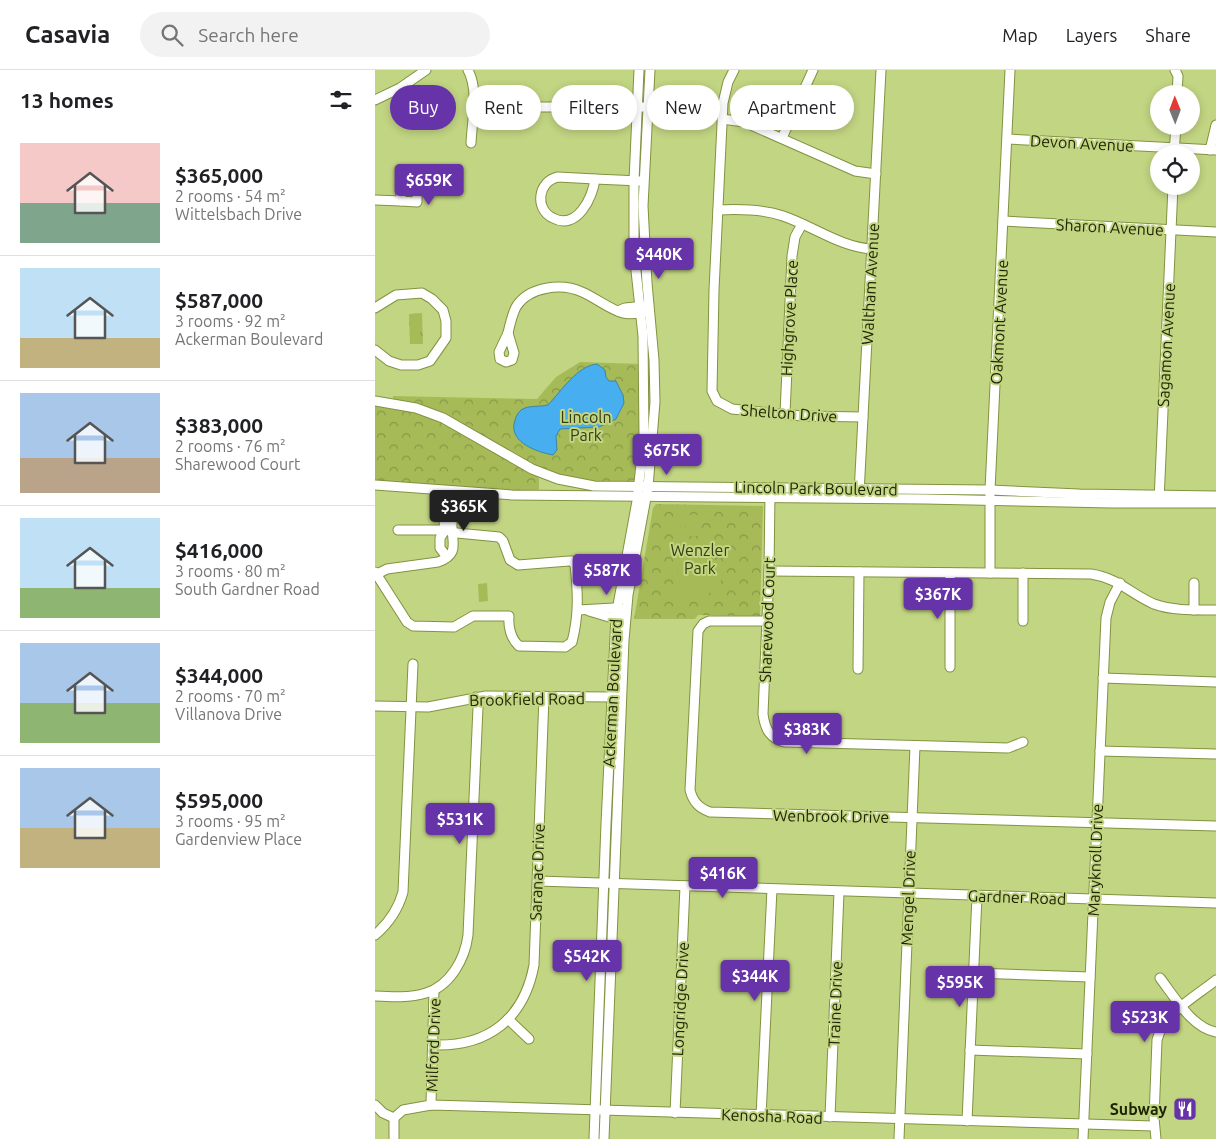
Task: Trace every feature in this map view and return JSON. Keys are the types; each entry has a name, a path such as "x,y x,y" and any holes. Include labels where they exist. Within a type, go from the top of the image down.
{"street":[{"path":"375,100 399,88 426,70"},
{"path":"468,70 472,85"},
{"name":"Ackerman Boulevard","path":"604,1139 609,884 621,613 643,492 655,402 654,360 639,181 637,106 639,70"},
{"name":"Ackerman Boulevard","path":"649,85 650,70"},
{"path":"733,70 725,93 722,120 718,210 771,213 853,247 872,249"},
{"path":"782,138 813,70"},
{"name":"Waltham Avenue","path":"859,499 881,70"},
{"name":"Oakmont Avenue","path":"990,573 989,500 1010,70"},
{"path":"1175,70 1178,76 1178,85"},
{"path":"637,106 647,107"},
{"name":"Ackerman Boulevard","path":"643,492 644,356 634,252 647,107"},
{"path":"722,120 744,122 855,171 876,174"},
{"path":"1213,150 1216,125"},
{"path":"471,143 472,130"},
{"name":"Devon Avenue","path":"1007,139 1150,149"},
{"name":"Devon Avenue","path":"1200,150 1213,150"},
{"path":"595,179 587,204 581,212 573,217 556,220 544,210 541,193 548,180 558,177 639,181"},
{"name":"Sagamon Avenue","path":"1159,500 1173,195"},
{"path":"375,200 401,201"},
{"name":"Shelton Drive","path":"718,210 711,386 717,401 732,409 785,414 863,417"},
{"name":"Sharon Avenue","path":"1003,221 1216,232"},
{"name":"Highgrove Place","path":"785,414 792,256 795,237 801,224"},
{"path":"508,333 513,313 517,306 528,296 541,290 560,287 575,290 618,311 625,308 650,309"},
{"path":"375,308 396,296 422,293 443,310 446,321 446,338 431,362 419,365 401,366 389,362 375,350"},
{"name":"Lincoln Park Boulevard","path":"375,401 416,408 443,418 541,473 595,486 643,492 770,498 989,500 1159,500 1216,496"},
{"name":"Lincoln Park Boulevard","path":"375,485 512,495 770,487 990,490 1216,503"},
{"name":"Sharewood Court","path":"770,487 769,571 763,714 764,724 771,736 785,742 915,746 1007,748 1023,742"},
{"path":"398,530 449,531 499,537 503,541 510,560 518,565 574,562 578,585 578,610 575,632 570,645 565,647 519,646 515,643 509,626 509,616 473,616 454,627 410,625 375,573 387,569 438,562 444,560 453,552 455,545 449,531 444,521 448,491"},
{"path":"447,557 440,548 440,538 449,531 458,492"},
{"path":"769,571 1091,574 1109,578 1120,583 1154,604 1177,609 1216,610"},
{"path":"858,669 859,572"},
{"path":"950,573 950,667"},
{"path":"1023,574 1023,621"},
{"name":"Maryknoll Drive","path":"1083,1139 1106,618 1110,602 1120,583"},
{"path":"1194,583 1194,610"},
{"path":"578,610 598,608 621,613"},
{"name":"Wenbrook Drive","path":"767,621 709,621 698,630 691,790 695,802 704,810 710,812 1216,826"},
{"path":"375,935 391,920 403,892 413,664"},
{"path":"1103,678 1216,682"},
{"name":"Saranac Drive","path":"433,1046 455,1045 477,1040 488,1034 508,1019 523,1000 532,977 538,881 544,696"},
{"name":"Brookfield Road","path":"375,706 440,705 476,697 616,697"},
{"name":"Milford Drive","path":"431,1105 434,990 457,967 463,957 468,939 478,707 476,697"},
{"name":"Mengel Drive","path":"899,1139 915,746"},
{"path":"1100,751 1216,754"},
{"name":"Gardner Road","path":"538,881 1216,903"},
{"name":"Ackerman Boulevard","path":"594,1139 609,884"},
{"name":"Longridge Drive","path":"675,1113 685,886"},
{"path":"761,1116 771,889"},
{"name":"Traine Drive","path":"830,1117 839,892"},
{"path":"967,1121 977,896"},
{"path":"974,973 1090,977"},
{"path":"1160,978 1199,1025 1216,1032"},
{"path":"1156,1139 1154,1126 1157,1040 1167,1019 1216,980"},
{"path":"375,996 418,995 434,990"},
{"path":"508,1019 529,1039"},
{"path":"970,1050 1087,1054"},
{"path":"375,1105 383,1113 394,1118 394,1139"},
{"name":"Kenosha Road","path":"394,1118 403,1110 431,1105 1154,1126"}],"green space":[{"path":"422,313 423,344 410,344 409,314"},
{"path":"420,318 420,339 411,339 410,319"},
{"name":"Lincoln Park","path":"580,362 641,364 639,446 636,478 630,484 595,483 568,479 545,471 478,433 393,400 393,396 537,399 556,377"},
{"name":"Lincoln Park","path":"375,404 403,408 439,419 537,475 539,489 535,492 375,482"},
{"name":"Wenzler Park","path":"656,504 763,506 760,616 698,615 695,619 634,619 653,508"},
{"path":"676,515 686,515 685,535 676,535"},
{"path":"689,515 698,515 697,536 688,536"},
{"path":"681,554 722,561 721,582 704,598 676,596 678,557"},
{"path":"487,583 488,601 479,602 478,584"}],"water":[{"path":"597,364 605,370 609,381 616,381 623,395 624,403 616,419 599,427 560,429 556,436 557,450 553,455 526,446 514,431 517,414 527,407 548,405 576,374 583,369"}],"place":[{"name":"Subway","path":"1185,1109"}]}
